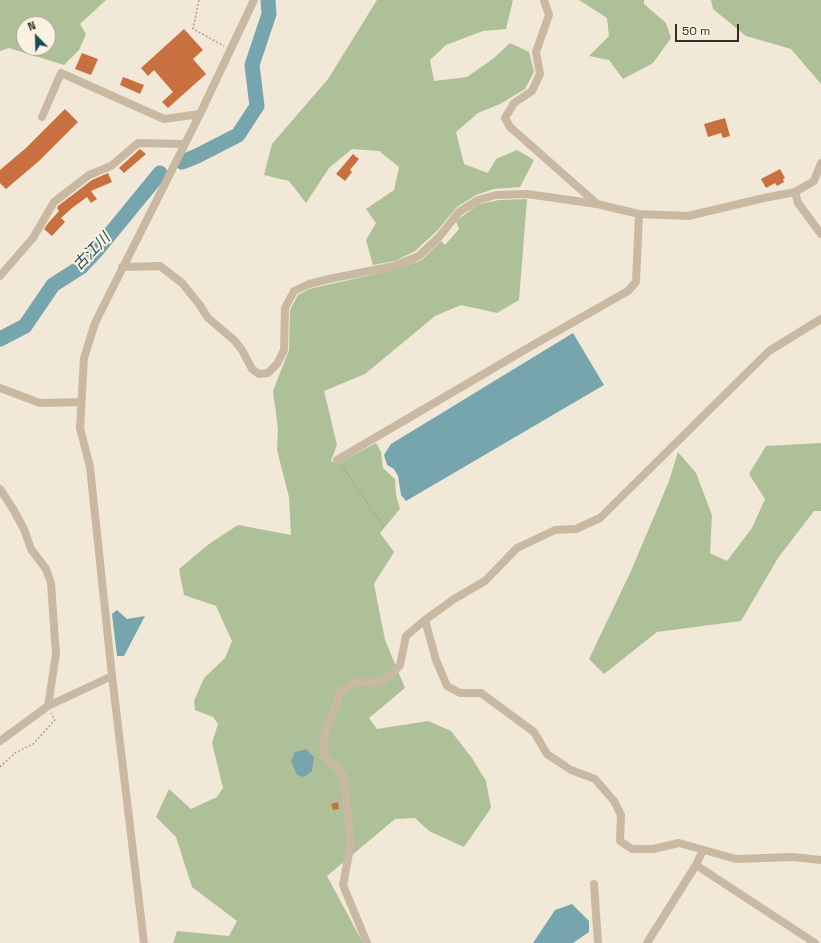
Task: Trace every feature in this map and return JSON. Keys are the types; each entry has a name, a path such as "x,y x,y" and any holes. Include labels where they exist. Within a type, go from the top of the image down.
{"street":[{"path":"144,943 112,676 90,467 80,428 80,402 84,358 95,323 200,114 254,0"},
{"path":"544,0 549,15 536,52 540,74 532,91 514,103 505,118 510,127 597,204"},
{"path":"42,117 61,73 164,119 200,114"},
{"path":"0,276 33,238 54,202 89,175 111,166 138,144 184,144"},
{"path":"122,267 160,266 182,283 208,318 234,340 242,350 252,369 259,374 263,374 268,373 277,364 284,350 285,308 294,291 309,284 394,266 419,256 439,237 459,212 478,200 496,195 527,194 597,204 639,214 688,216 795,192 814,181 821,163"},
{"path":"795,192 798,203 821,234"},
{"path":"338,460 628,291 636,282 639,214"},
{"path":"367,943 343,885 350,843 343,775 325,757 323,738 341,691 356,682 378,682 390,676 400,665 406,636 454,598 485,581 517,548 556,530 576,529 600,518 769,351 821,319"},
{"path":"0,388 40,403 80,402"},
{"path":"0,489 24,529 31,549 46,569 51,582 56,654 48,706"},
{"path":"425,620 436,660 447,686 460,693 481,693 534,732 548,754 571,770 595,779 614,801 621,816 620,841 632,849 653,849 679,843 736,859 793,857 821,860"},
{"path":"0,740 48,706 112,676"},
{"path":"648,943 696,865 703,850"},
{"path":"696,865 816,943 821,938"},
{"path":"594,884 598,943"}],"path":[{"path":"199,0 193,29 230,49"},
{"path":"338,460 385,529"},
{"path":"0,767 16,753 33,744 55,720 48,706"}],"green space":[{"path":"0,0 106,0 80,24 86,34 79,50 64,65 35,56 56,56 56,16 16,16 16,50 9,48 0,51"},
{"path":"377,0 513,0 506,29 483,31 446,45 430,60 434,81 467,77 494,58 510,43 529,52 534,72 525,89 500,104 478,113 456,132 464,164 488,173 496,159 517,150 534,160 520,187 494,189 476,195 457,207 437,231 415,251 395,261 373,265 366,240 376,223 366,209 394,190 399,167 379,151 352,149 329,168 306,203 289,181 264,175 272,144 328,79"},
{"path":"579,0 644,0 644,4 666,23 671,38 653,63 623,79 609,60 589,56 609,36 607,18"},
{"path":"711,0 821,0 821,84 791,49 746,36 713,9"},
{"path":"527,199 519,300 497,313 461,305 435,316 365,374 324,391 337,445 331,461 337,464 376,443 381,452 383,468 395,479 396,495 400,509 380,533 394,552 374,584 385,640 405,688 369,718 377,729 428,721 451,731 472,758 486,781 491,808 464,847 429,831 415,818 395,819 327,876 363,943 173,943 177,931 229,936 237,921 192,887 176,837 156,817 169,789 191,809 217,797 223,788 212,743 218,724 213,717 195,710 194,701 204,678 225,658 232,641 216,606 184,595 179,569 209,544 238,525 291,535 289,497 277,450 278,429 273,391 289,350 290,310 298,295 309,289 393,270 422,260 441,241 445,245 459,229 456,221 479,204 499,200"},
{"path":"821,443 821,511 814,511 778,558 741,621 657,632 604,674 589,659 631,571 669,481 678,452 696,473 712,515 710,553 727,561 752,528 765,499 749,474 766,446"}],"water":[{"path":"573,333 604,385 406,501 401,495 398,476 394,469 387,465 384,455 391,444"},
{"path":"117,610 127,619 145,616 124,656 117,656 112,614"},
{"path":"306,749 314,757 312,771 304,777 297,775 291,761 295,752"},
{"path":"572,904 589,921 589,932 573,943 533,943 555,910"}],"building":[{"path":"184,29 203,50 193,59 206,74 168,108 162,102 173,92 154,70 148,76 141,68"},
{"path":"82,53 98,59 91,75 75,69"},
{"path":"123,77 144,85 140,94 120,85"},
{"path":"65,109 78,122 39,161 6,189 0,183 0,170 26,148"},
{"path":"725,118 730,136 723,138 721,133 708,137 704,124"},
{"path":"140,149 146,154 124,173 119,168"},
{"path":"353,154 359,159 350,170 352,172 345,181 336,174"},
{"path":"780,169 785,178 783,179 784,182 777,186 775,183 766,188 761,179"},
{"path":"108,173 112,182 91,191 97,199 91,203 87,197 72,208 61,218 65,222 52,236 44,229 59,211 57,208 58,206 92,180"},
{"path":"338,802 339,809 333,810 331,804"}],"waterway":[{"name":"古江川","path":"182,162 238,135 257,106 252,65 269,14 268,0"},
{"name":"古江川","path":"0,339 25,326 53,285 81,267 97,250 160,173"}]}
